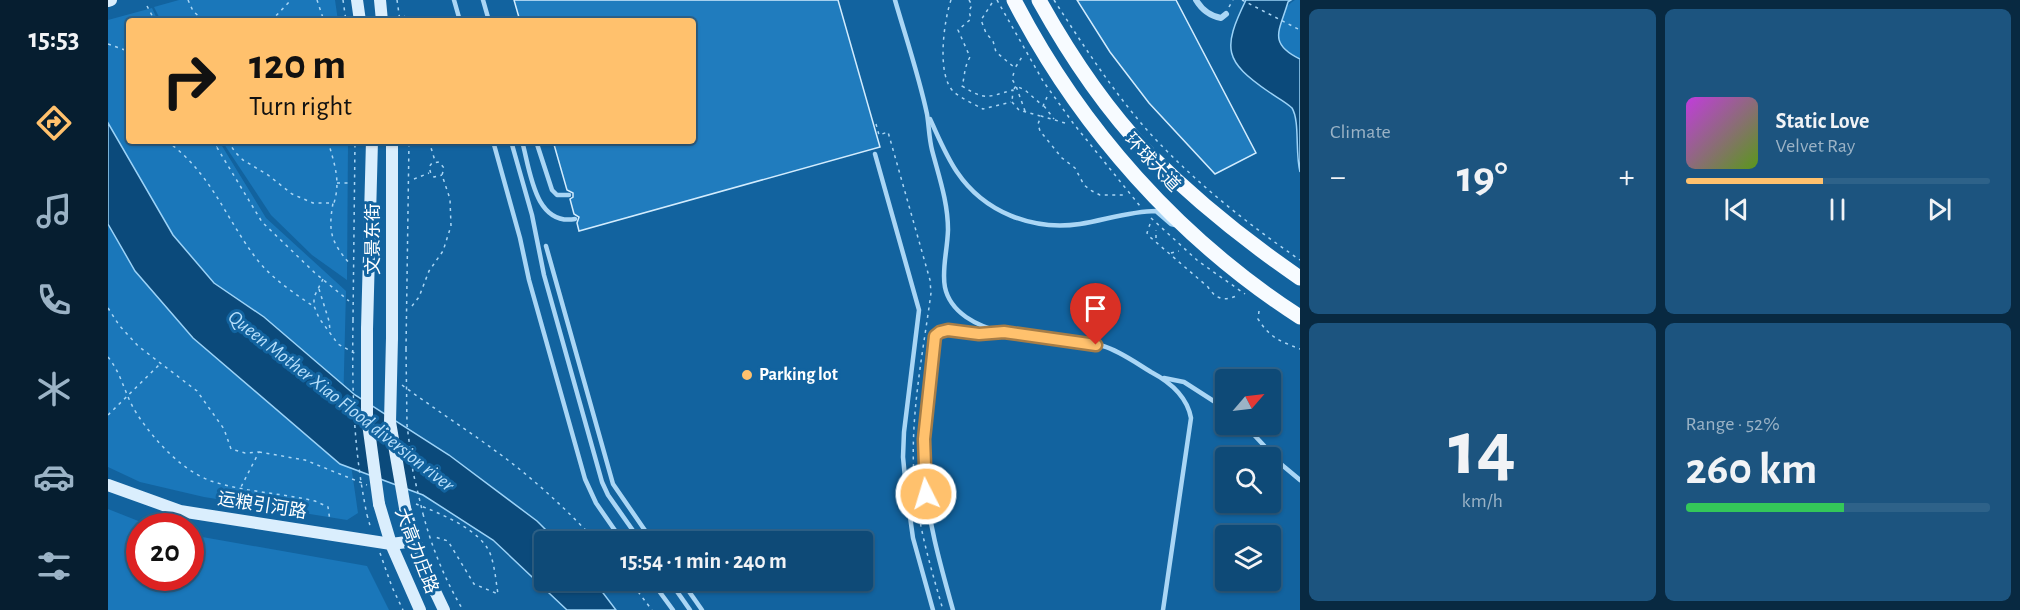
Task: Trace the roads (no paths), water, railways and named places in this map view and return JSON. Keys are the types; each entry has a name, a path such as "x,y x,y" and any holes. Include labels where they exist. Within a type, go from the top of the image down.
{"main road":[{"path":"357,0 360,18"},
{"path":"380,0 382,18"},
{"name":"环球大道","path":"1014,0 1048,62 1094,128 1143,184 1189,230 1251,284 1300,317"},
{"name":"环球大道","path":"1039,0 1087,77 1148,152 1240,235 1300,278"},
{"name":"文景东街","path":"372,144 367,416 379,504"},
{"name":"文景东街","path":"392,144 390,422 405,508"},
{"name":"运粮引河路","path":"108,485 180,511 375,542 391,544 415,541"},
{"name":"大高力庄路","path":"379,504 391,544 420,610"},
{"name":"大高力庄路","path":"405,508 424,568 444,610"}],"street":[{"path":"1196,0 1200,8 1212,16 1221,18 1226,14"}],"lane":[{"path":"454,0 459,18"},
{"path":"483,0 488,18"},
{"path":"895,0 927,113 932,147 945,195 948,231 942,279 955,308 980,324 1004,332 1104,347 1161,377 1184,382 1215,402"},
{"path":"927,113 956,170 977,195 1003,213 1031,223 1052,226 1077,225 1156,210 1171,224 1189,230"},
{"path":"494,144 585,479 596,503 615,531"},
{"path":"512,144 532,215 544,275 602,482 608,495 633,531"},
{"path":"523,144 538,200 544,208 559,219 575,219"},
{"path":"537,144 552,190 557,195 568,195"},
{"path":"875,154 919,310 903,457 913,538 933,610"},
{"path":"546,246 613,484 645,531"},
{"path":"953,610 931,528 924,468 924,428 935,336 948,330 979,334 1004,332"},
{"path":"1161,377 1186,401 1191,418 1163,610"},
{"path":"1254,435 1282,465 1300,480"},
{"path":"659,591 673,610"},
{"path":"677,591 690,610"},
{"path":"689,591 702,610"}],"water":[{"path":"1246,0 1291,0 1288,2 1279,35 1283,47 1300,59 1300,172 1296,121 1292,108 1243,71 1232,53 1233,31"},
{"name":"Queen Mother Xiao Flood diversion river","path":"108,123 173,235 214,283 264,317 355,395 449,455 547,531 534,531 534,579 493,540 423,495 340,464 193,338 135,271 108,224"},
{"path":"547,591 602,591 616,610 567,610"}],"place":[{"name":"Parking lot","path":"747,375"}]}
